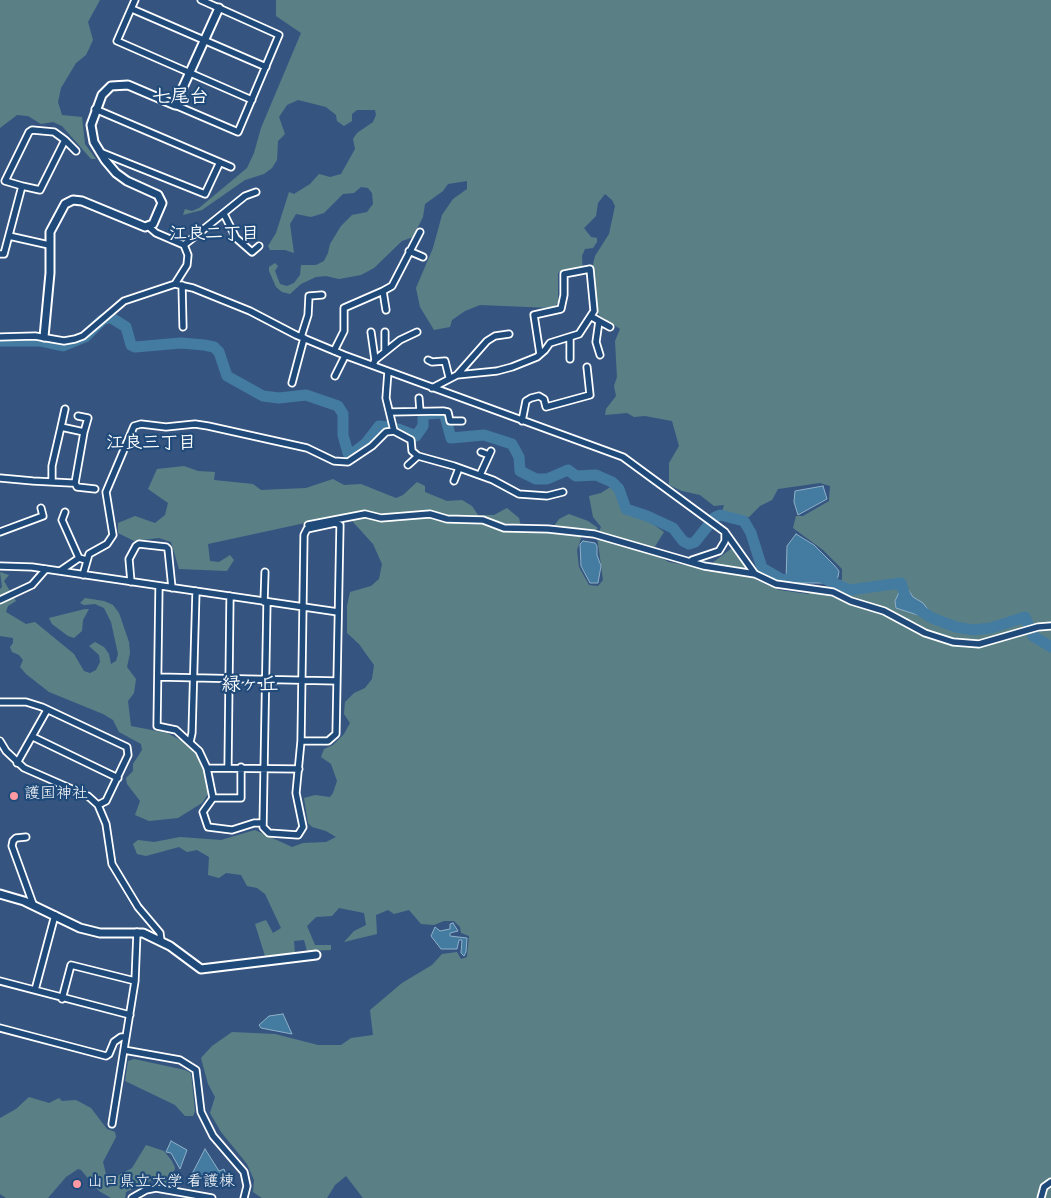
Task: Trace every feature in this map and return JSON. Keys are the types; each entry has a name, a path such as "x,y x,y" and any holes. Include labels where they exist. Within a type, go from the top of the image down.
{"street":[{"path":"135,0 117,41 252,100"},
{"path":"149,227 153,224 162,203 160,198 120,177 110,167 100,152 92,134 91,125 95,109 104,91 120,84 128,84 238,132 280,36 201,0"},
{"path":"175,105 219,8"},
{"path":"132,9 266,67"},
{"path":"95,109 231,167"},
{"path":"64,140 40,190 5,181 29,132 32,130 54,132 64,140 76,151"},
{"path":"100,152 205,194 220,162"},
{"path":"0,254 4,254 22,186"},
{"path":"184,245 200,230 224,214 245,196 256,192"},
{"path":"44,338 50,273 49,245 53,224 65,204 73,200 82,201 136,224 149,227 184,245 188,255 187,264 175,284"},
{"path":"224,214 236,238 252,252 259,246"},
{"path":"334,351 344,331 344,308 392,286 420,232"},
{"path":"9,236 49,245"},
{"path":"409,251 423,257"},
{"path":"432,388 449,377 497,371 512,367 540,354 550,343 578,334 592,317 594,302 590,269 564,274 564,295 561,309 534,315 540,354"},
{"path":"0,338 44,338 64,341 75,339 83,336 108,312 124,301 175,284 182,285 250,311 303,338 345,356 374,363 388,371 432,388 622,457 725,532 755,574"},
{"path":"182,285 183,327"},
{"path":"383,291 386,310"},
{"path":"292,384 308,315 309,296 322,295"},
{"path":"592,317 610,327"},
{"path":"599,321 596,342 600,356"},
{"path":"371,332 374,363"},
{"path":"385,332 385,352"},
{"path":"374,363 400,340 418,332"},
{"path":"458,375 487,341 496,336 509,334"},
{"path":"570,338 570,359"},
{"path":"335,376 345,356"},
{"path":"428,360 432,362 445,361 449,377"},
{"path":"522,421 526,401 539,396 544,399 546,407 556,406 590,395 588,367"},
{"path":"388,371 386,398 391,412 394,431"},
{"path":"419,398 420,411"},
{"path":"52,482 52,466 65,409"},
{"path":"391,412 448,409 450,421 462,421"},
{"path":"75,483 88,418 78,416"},
{"path":"60,571 111,540 112,530 106,492 134,426 141,424 166,427 195,424 208,426 307,448 341,463 356,457 386,432 394,431 411,440 412,451 418,456 480,475 519,494 547,496 563,492"},
{"path":"61,427 84,432"},
{"path":"480,475 490,453 481,452"},
{"path":"408,465 418,456"},
{"path":"454,481 460,468"},
{"path":"0,478 75,483 77,487 95,489"},
{"path":"0,532 44,518 41,508"},
{"path":"65,512 62,520 82,559 83,575"},
{"path":"265,572 266,679 263,823 269,833 298,835 303,827 296,793 301,741 304,535 307,525 358,514 392,519 430,514 447,519 483,520 504,528 548,529 594,534 639,545 664,556 692,560 704,566 755,574 776,584 833,592 851,602 884,611 925,633 953,642 979,644 1038,627 1051,626"},
{"path":"301,741 328,741 336,734 340,525 335,523 307,529"},
{"path":"692,560 718,550 725,541 725,532"},
{"path":"131,582 129,559 136,546 139,544 166,547 168,549 172,588"},
{"path":"0,566 46,569 338,612"},
{"path":"0,600 32,585 46,569"},
{"path":"158,586 157,726 176,730 199,751 207,768 213,798 203,812 208,827 232,830 254,823 263,823"},
{"path":"190,742 192,733 196,591"},
{"path":"228,767 230,596"},
{"path":"158,677 337,681"},
{"path":"0,702 26,702 127,747 128,755 118,778 106,801 98,804"},
{"path":"17,764 47,710"},
{"path":"32,738 118,778"},
{"path":"0,741 17,764 88,796 98,804 106,824 112,864 138,907 160,933 161,941"},
{"path":"213,798 241,798 241,767"},
{"path":"207,768 264,767 299,769"},
{"path":"26,837 16,838 12,846 33,904"},
{"path":"0,894 33,904 80,928 114,935 137,932 161,941 196,967 207,970 316,955"},
{"path":"35,990 55,915"},
{"path":"112,1124 135,981 137,932"},
{"path":"62,999 71,965 135,981"},
{"path":"0,981 62,999 130,1015"},
{"path":"0,1028 106,1056 109,1054 114,1042 121,1037 126,1037"},
{"path":"124,1050 180,1060 196,1070 201,1112 213,1136 244,1172 247,1186 244,1198"},
{"path":"1042,1198 1044,1187 1051,1182"},
{"path":"132,1198 146,1190 156,1188 212,1198"}],"green space":[{"path":"0,0 100,0 88,22 93,40 86,55 76,63 61,88 58,102 62,115 82,117 85,144 96,159 91,159 62,126 53,122 41,124 28,116 17,115 0,128"},
{"path":"276,0 1051,0 1051,1198 363,1198 346,1176 335,1185 327,1198 262,1198 253,1192 254,1180 247,1164 221,1132 210,1113 215,1097 208,1084 201,1058 212,1046 232,1032 275,1034 318,1045 341,1045 351,1038 373,1035 370,1010 402,983 432,965 442,954 457,952 461,959 467,957 469,936 461,933 460,927 454,921 444,921 434,925 421,924 409,910 394,914 388,910 376,915 377,934 344,942 354,931 366,925 364,913 339,908 332,916 316,917 307,926 315,945 331,945 331,950 307,951 304,940 294,941 295,953 265,956 255,924 266,920 273,933 281,928 265,894 257,888 247,886 241,875 226,873 219,878 208,875 209,857 197,850 187,852 179,847 146,856 137,854 133,844 138,840 154,842 180,837 221,840 255,830 292,847 303,843 326,842 336,837 326,831 312,827 308,823 304,798 315,795 330,797 333,793 337,781 331,764 321,757 324,749 333,745 344,734 350,723 344,714 345,702 354,693 365,688 372,679 374,665 359,644 347,633 347,606 350,592 371,586 379,579 382,564 373,544 353,522 351,513 208,544 210,561 219,562 230,555 234,560 227,571 179,569 171,542 159,538 134,541 118,533 118,523 135,516 155,523 165,515 168,503 148,489 157,469 184,466 198,471 215,472 214,480 253,484 261,490 306,488 333,479 344,485 361,484 396,498 403,495 417,482 425,486 425,492 447,501 462,500 472,506 478,515 494,515 507,508 519,518 522,531 550,532 559,519 569,514 588,521 598,528 595,531 584,530 577,550 579,567 589,585 598,586 603,580 597,536 601,527 593,517 589,496 601,493 612,486 627,513 647,520 664,532 651,553 669,562 704,569 732,548 757,580 779,590 808,594 824,586 836,586 842,579 842,569 823,550 793,528 796,516 803,516 829,501 830,486 820,483 778,489 772,500 760,506 749,517 739,519 722,512 724,505 714,506 700,495 682,491 669,485 669,463 679,446 672,421 645,416 634,417 627,413 605,415 606,409 616,396 614,386 617,377 615,341 620,329 600,316 596,309 592,269 595,256 609,234 615,206 612,200 605,194 598,203 596,216 584,228 591,237 597,238 597,242 593,248 585,249 582,256 583,274 575,277 564,269 558,273 558,303 552,308 480,305 465,311 452,320 450,327 434,330 420,307 416,288 433,248 442,215 453,199 467,189 467,181 448,184 443,191 425,204 423,217 413,237 402,241 374,268 361,275 339,279 326,276 316,277 301,284 290,294 282,292 276,287 269,271 269,267 275,263 278,266 275,271 280,284 287,286 294,283 300,275 301,265 316,265 324,261 330,244 341,226 352,215 367,212 373,204 372,193 368,188 361,187 354,193 343,194 324,213 311,217 296,214 290,224 294,253 285,250 270,250 268,246 276,233 289,192 294,194 310,184 319,174 330,177 341,174 355,149 353,139 357,133 373,122 376,115 375,110 357,110 352,114 352,121 344,126 337,121 336,115 326,107 298,100 287,105 279,117 285,134 278,141 277,160 272,168 264,174 245,180 202,210 183,215 185,209 192,211 199,208 247,168 254,153 261,128 301,33 276,16"},
{"path":"0,572 9,575 4,581 16,601 8,606 6,612 26,624 35,622 74,654 84,671 90,673 96,670 100,662 99,655 89,646 95,642 104,647 109,654 111,664 116,661 118,654 111,622 104,608 95,604 84,605 80,603 85,598 104,601 113,605 119,613 129,642 130,653 127,667 136,679 134,693 128,701 131,726 167,733 182,741 197,755 204,769 208,794 202,803 178,818 149,821 135,815 140,801 127,784 126,778 133,771 133,764 142,750 141,744 119,732 113,720 103,714 49,692 20,667 23,660 19,655 12,652 10,647 13,643 13,638 0,636 0,589 2,587"},
{"path":"89,609 83,620 82,631 74,638 68,636 52,624 49,618"},
{"path":"134,1059 191,1073 195,1111 193,1116 185,1116 175,1105 125,1081 128,1061"},
{"path":"29,1097 49,1103 59,1098 62,1101 76,1100 91,1108 107,1129 115,1132 116,1137 103,1162 107,1178 112,1179 132,1168 146,1145 164,1151 175,1168 173,1176 167,1184 156,1178 126,1192 125,1198 111,1198 99,1191 78,1169 66,1177 48,1198 6,1198 0,1194 0,1118 16,1109"}],"water":[{"path":"823,486 827,499 798,515 794,502 795,491"},
{"path":"796,534 814,545 839,571 835,581 830,583 786,583 787,546"},
{"path":"583,541 595,543 597,546 597,555 601,566 598,583 590,583 581,566 580,544"},
{"path":"905,585 913,597 923,603 930,612 927,618 896,608 895,601 901,588"},
{"path":"453,923 458,931 450,933 450,936 467,938 464,956 461,953 462,940 459,940 457,949 441,949 431,936 435,927 440,931 450,929 450,924"},
{"path":"283,1014 292,1034 261,1028 259,1025 269,1016"},
{"path":"171,1141 187,1150 180,1169 171,1153 166,1152"},
{"path":"205,1149 219,1171 224,1169 225,1172 221,1181 192,1174"}],"waterway":[{"path":"0,341 40,341 63,346 85,337 102,320 110,317 126,327 131,345 135,347 181,343 214,347 219,352 227,376 263,396 279,398 306,395 338,406 343,414 343,435 348,453 353,453 366,443 379,426 388,427"},
{"path":"398,429 416,436 423,426 423,417 426,414 441,413 445,416 451,438 484,435 512,444 519,457 520,471 536,479 547,479 568,470 576,476 596,475 612,482 619,489 626,509 673,528 683,541 689,544 695,542 715,517 720,515 744,521 751,533 762,568 783,580 800,576"},
{"path":"819,576 849,590 901,583 907,602 932,618 956,627 973,630 991,628 1025,617 1033,636 1051,647"}],"place":[{"name":"護国神社","path":"14,796"},
{"name":"山口県立大学 看護棟","path":"77,1184"}],"district":[{"name":"七尾台","path":"180,99"},
{"name":"江良二丁目","path":"214,236"},
{"name":"江良三丁目","path":"151,445"},
{"name":"緑ヶ丘","path":"250,687"}]}
